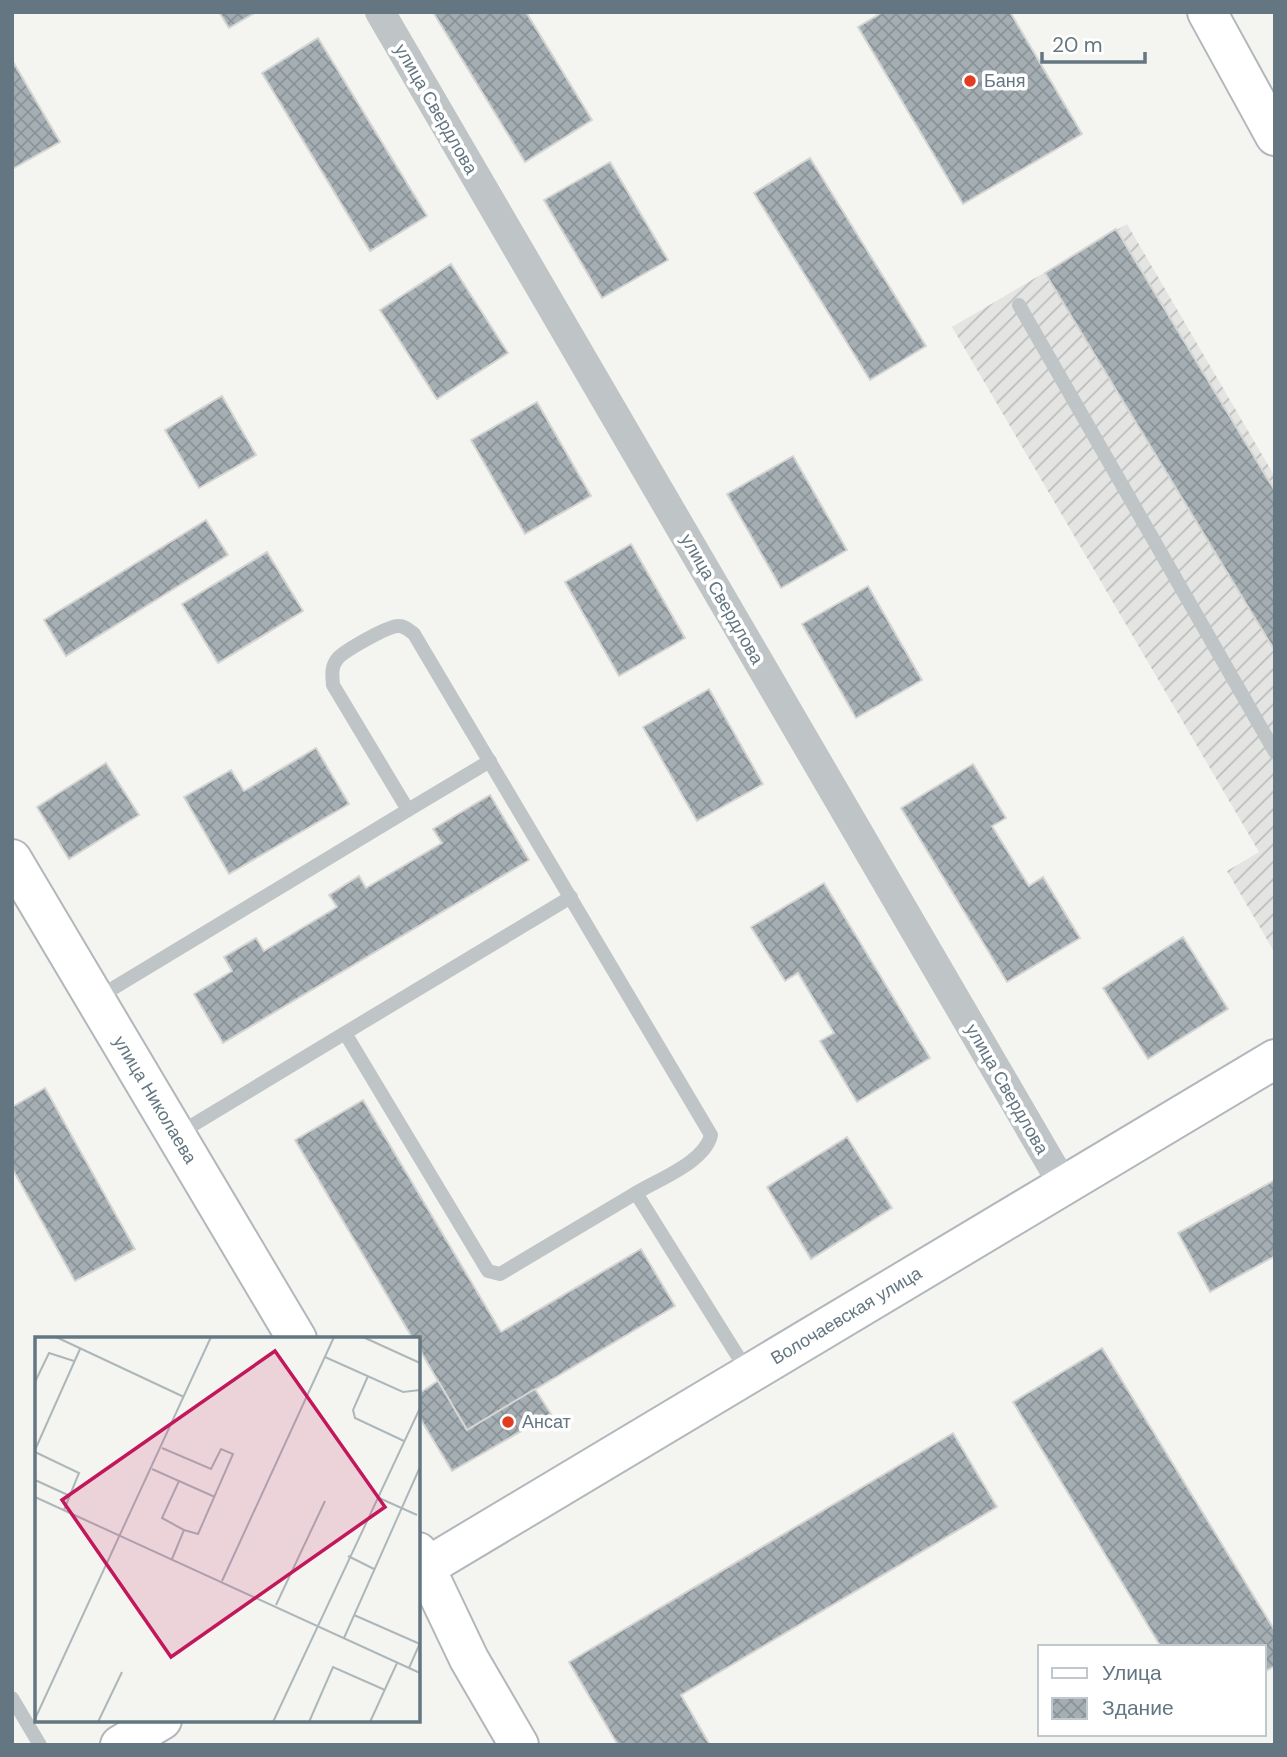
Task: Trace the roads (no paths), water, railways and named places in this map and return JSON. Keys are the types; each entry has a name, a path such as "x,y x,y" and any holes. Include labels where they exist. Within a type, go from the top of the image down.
{"street":[{"name":"улица Свердлова","path":"380,12 1063,1186"},
{"path":"1207,12 1275,136"},
{"name":"улица Николаева","path":"12,859 97,998 296,1337"},
{"name":"Волочаевская улица","path":"421,1564 750,1375 1275,1059"},
{"path":"421,1564 469,1659 519,1745"},
{"path":"120,1745 159,1722"}],"lane":[{"path":"1019,305 1275,752"},
{"path":"345,1033 488,1271 500,1274 699,1155 709,1144 711,1135 414,634 398,626 338,658 332,667 333,685 408,810"},
{"path":"97,998 490,761"},
{"path":"177,1134 571,897"},
{"path":"636,1193 750,1375"},
{"path":"12,1698 40,1745"}],"place":[{"name":"Баня","path":"970,81"},
{"name":"Ансат","path":"508,1422"}]}
